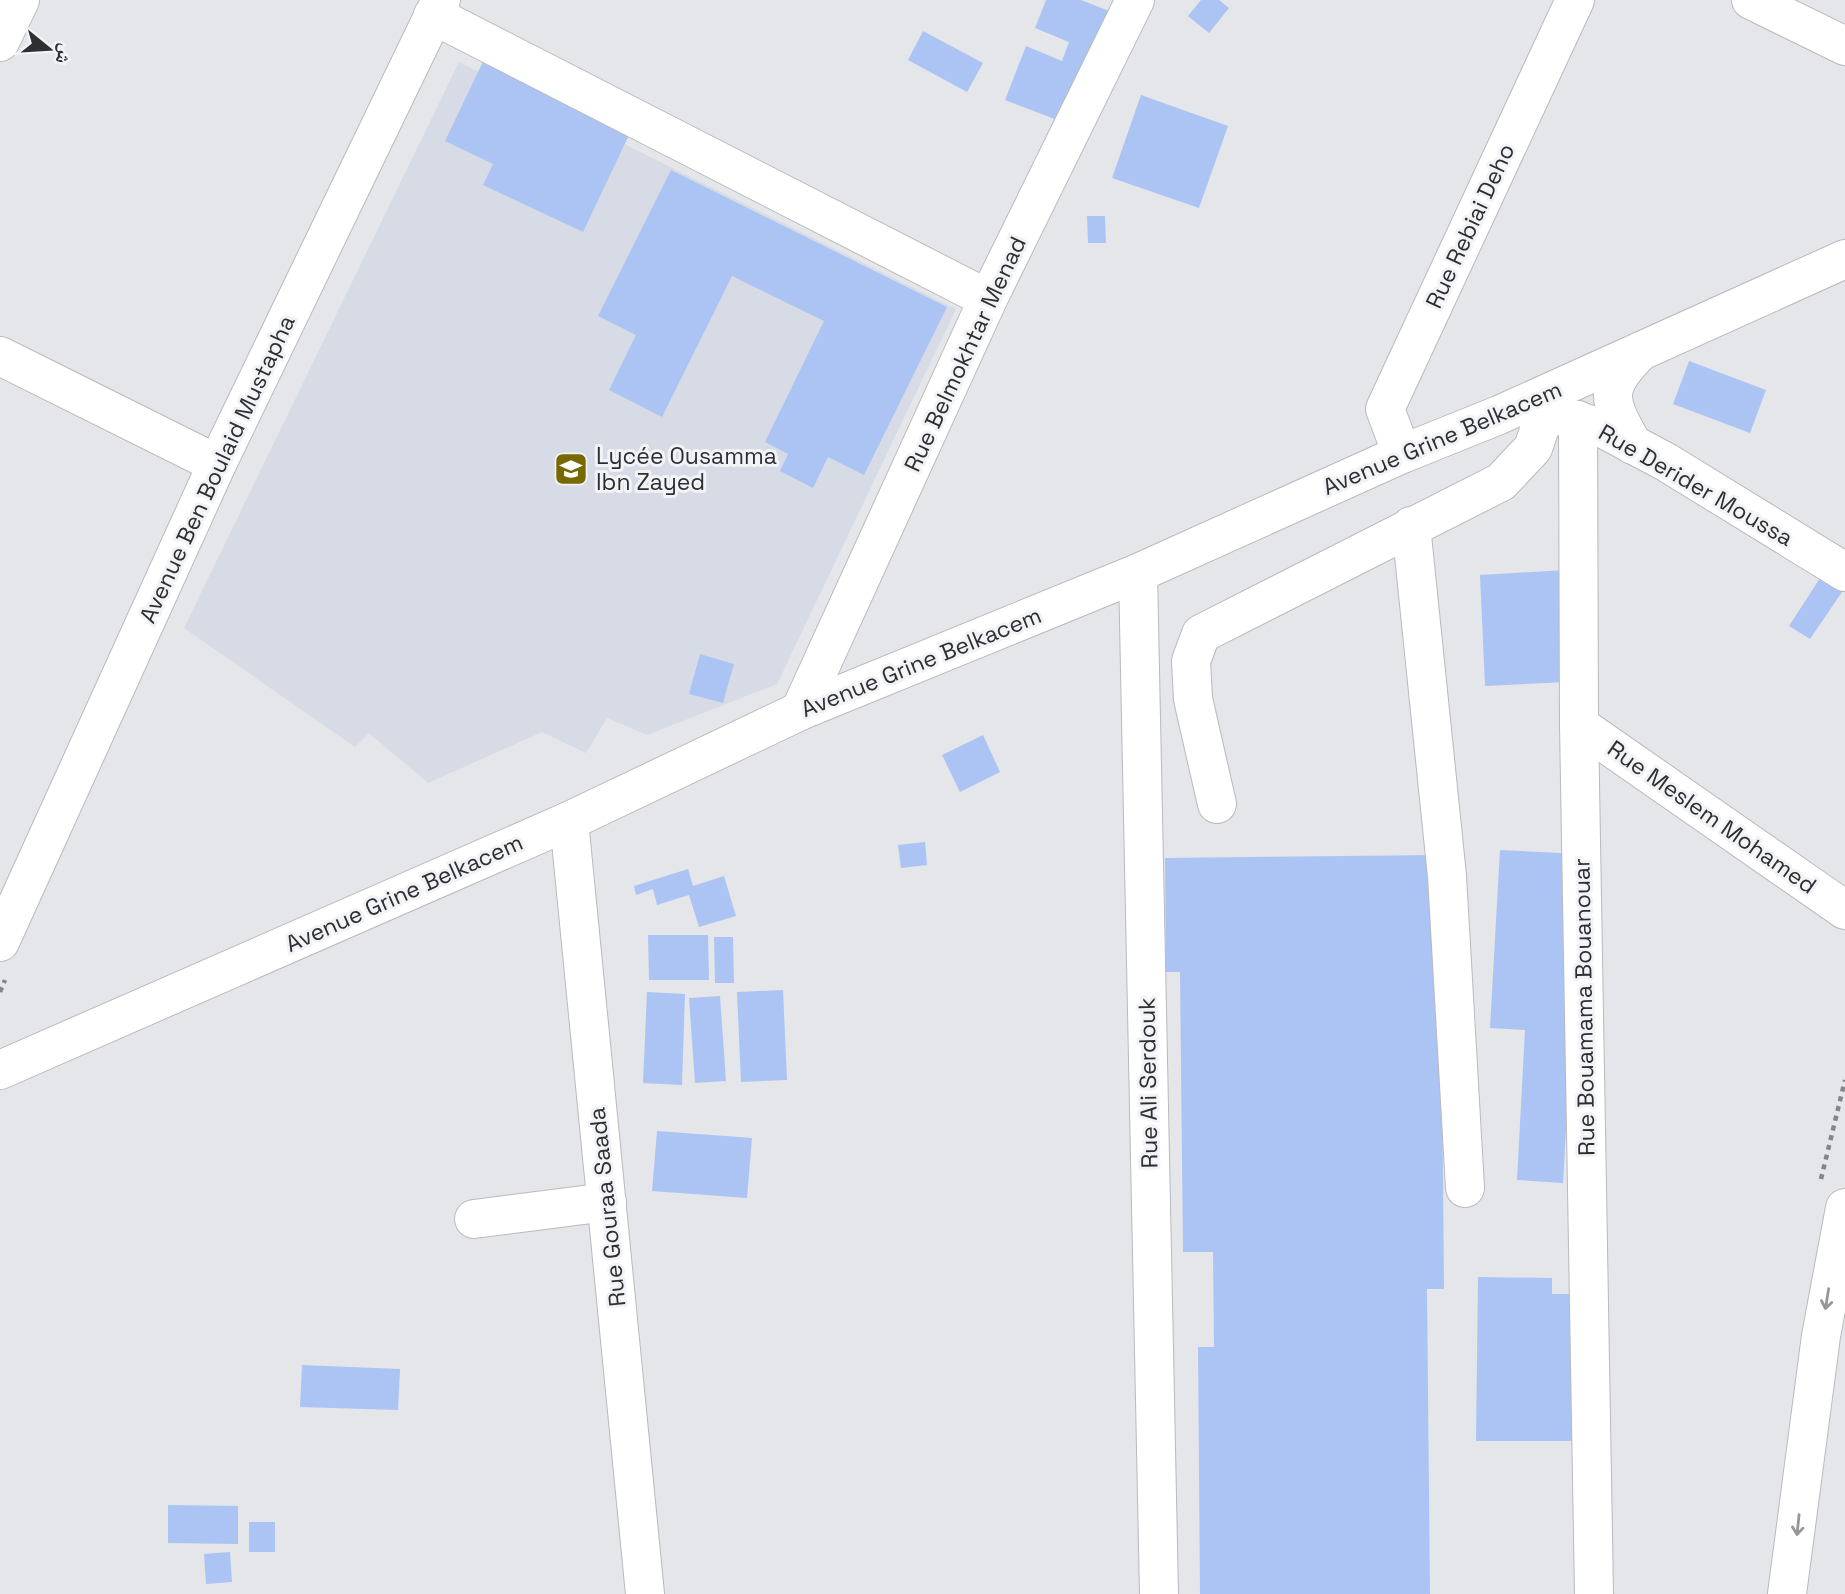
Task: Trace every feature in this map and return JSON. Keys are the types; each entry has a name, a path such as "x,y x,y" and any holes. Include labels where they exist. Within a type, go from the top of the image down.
{"street":[{"path":"0,42 20,0"},
{"name":"Rue Belmokhtar Menad","path":"800,711 988,299 1135,0"},
{"name":"Rue Rebiai Deho","path":"1402,454 1385,409 1575,0"},
{"path":"1751,0 1845,46"},
{"path":"437,8 988,299"},
{"name":"Avenue Ben Boulaid Mustapha","path":"0,942 217,464 437,8"},
{"name":"Avenue Grine Belkacem","path":"0,1070 569,821 800,711 1138,573 1402,454 1499,415 1845,259"},
{"path":"1633,445 1611,399 1613,384 1622,370 1644,349"},
{"path":"0,356 217,464"},
{"name":"Rue Derider Moussa","path":"1499,415 1561,416 1602,428 1666,462 1845,572"},
{"path":"1217,804 1193,699 1191,661 1201,634 1501,482 1561,416"},
{"name":"Rue Bouamama Bouanouar","path":"1561,416 1579,725 1594,1594"},
{"path":"1411,526 1447,876 1465,1188"},
{"name":"Rue Ali Serdouk","path":"1138,573 1159,1594"},
{"name":"Rue Meslem Mohamed","path":"1579,725 1845,910"},
{"name":"Rue Gouraa Saada","path":"569,821 645,1594"},
{"path":"474,1219 607,1202"},
{"path":"1787,1594 1821,1336 1845,1208"}],"path":[{"path":"1833,1125 1845,1080"}],"shaded area":[{"name":"Lycée Ousamma Ibn Zayed","path":"459,62 956,309 777,684 647,735 607,718 586,753 542,732 428,783 369,733 355,747 184,628"}],"building":[{"path":"1046,0 1081,0 1117,14 1073,126 1005,100 1026,46 1062,61 1069,42 1035,28"},
{"path":"1201,0 1219,0 1229,8 1209,33 1188,16"},
{"path":"923,31 983,63 967,92 908,60"},
{"path":"489,49 638,116 583,232 483,185 493,164 445,141"},
{"path":"1141,95 1228,126 1199,208 1112,178"},
{"path":"671,170 947,307 864,475 828,457 813,488 780,471 788,454 765,442 824,321 732,276 662,417 609,390 636,335 598,316"},
{"path":"1087,216 1105,216 1106,243 1088,243"},
{"path":"1689,361 1766,390 1750,433 1673,404"},
{"path":"1582,569 1588,681 1485,686 1480,575"},
{"path":"1822,575 1844,589 1810,639 1789,626"},
{"path":"700,654 734,664 723,703 689,694"},
{"path":"983,735 1000,772 960,792 942,755"},
{"path":"925,842 927,865 901,868 898,845"},
{"path":"1500,850 1581,854 1563,1183 1517,1180 1525,1030 1490,1028"},
{"path":"1440,855 1444,1289 1427,1289 1430,1594 1200,1594 1198,1347 1214,1347 1213,1252 1183,1252 1180,972 1166,972 1165,858"},
{"path":"688,869 693,886 724,876 736,916 699,927 689,895 657,905 653,889 636,895 634,886"},
{"path":"648,935 708,935 709,980 649,980"},
{"path":"714,937 733,937 734,983 715,983"},
{"path":"783,990 787,1080 741,1082 737,992"},
{"path":"647,992 685,994 682,1085 643,1083"},
{"path":"720,996 726,1081 695,1083 689,998"},
{"path":"657,1131 752,1138 747,1198 652,1191"},
{"path":"1478,1277 1552,1278 1552,1294 1576,1294 1575,1441 1476,1441"},
{"path":"302,1365 400,1369 398,1410 300,1407"},
{"path":"168,1505 238,1506 238,1544 168,1543"},
{"path":"249,1522 275,1522 275,1552 249,1552"},
{"path":"230,1552 232,1582 206,1584 204,1554"}],"place":[{"name":"Lycée Ousamma Ibn Zayed","path":"571,469"}]}
